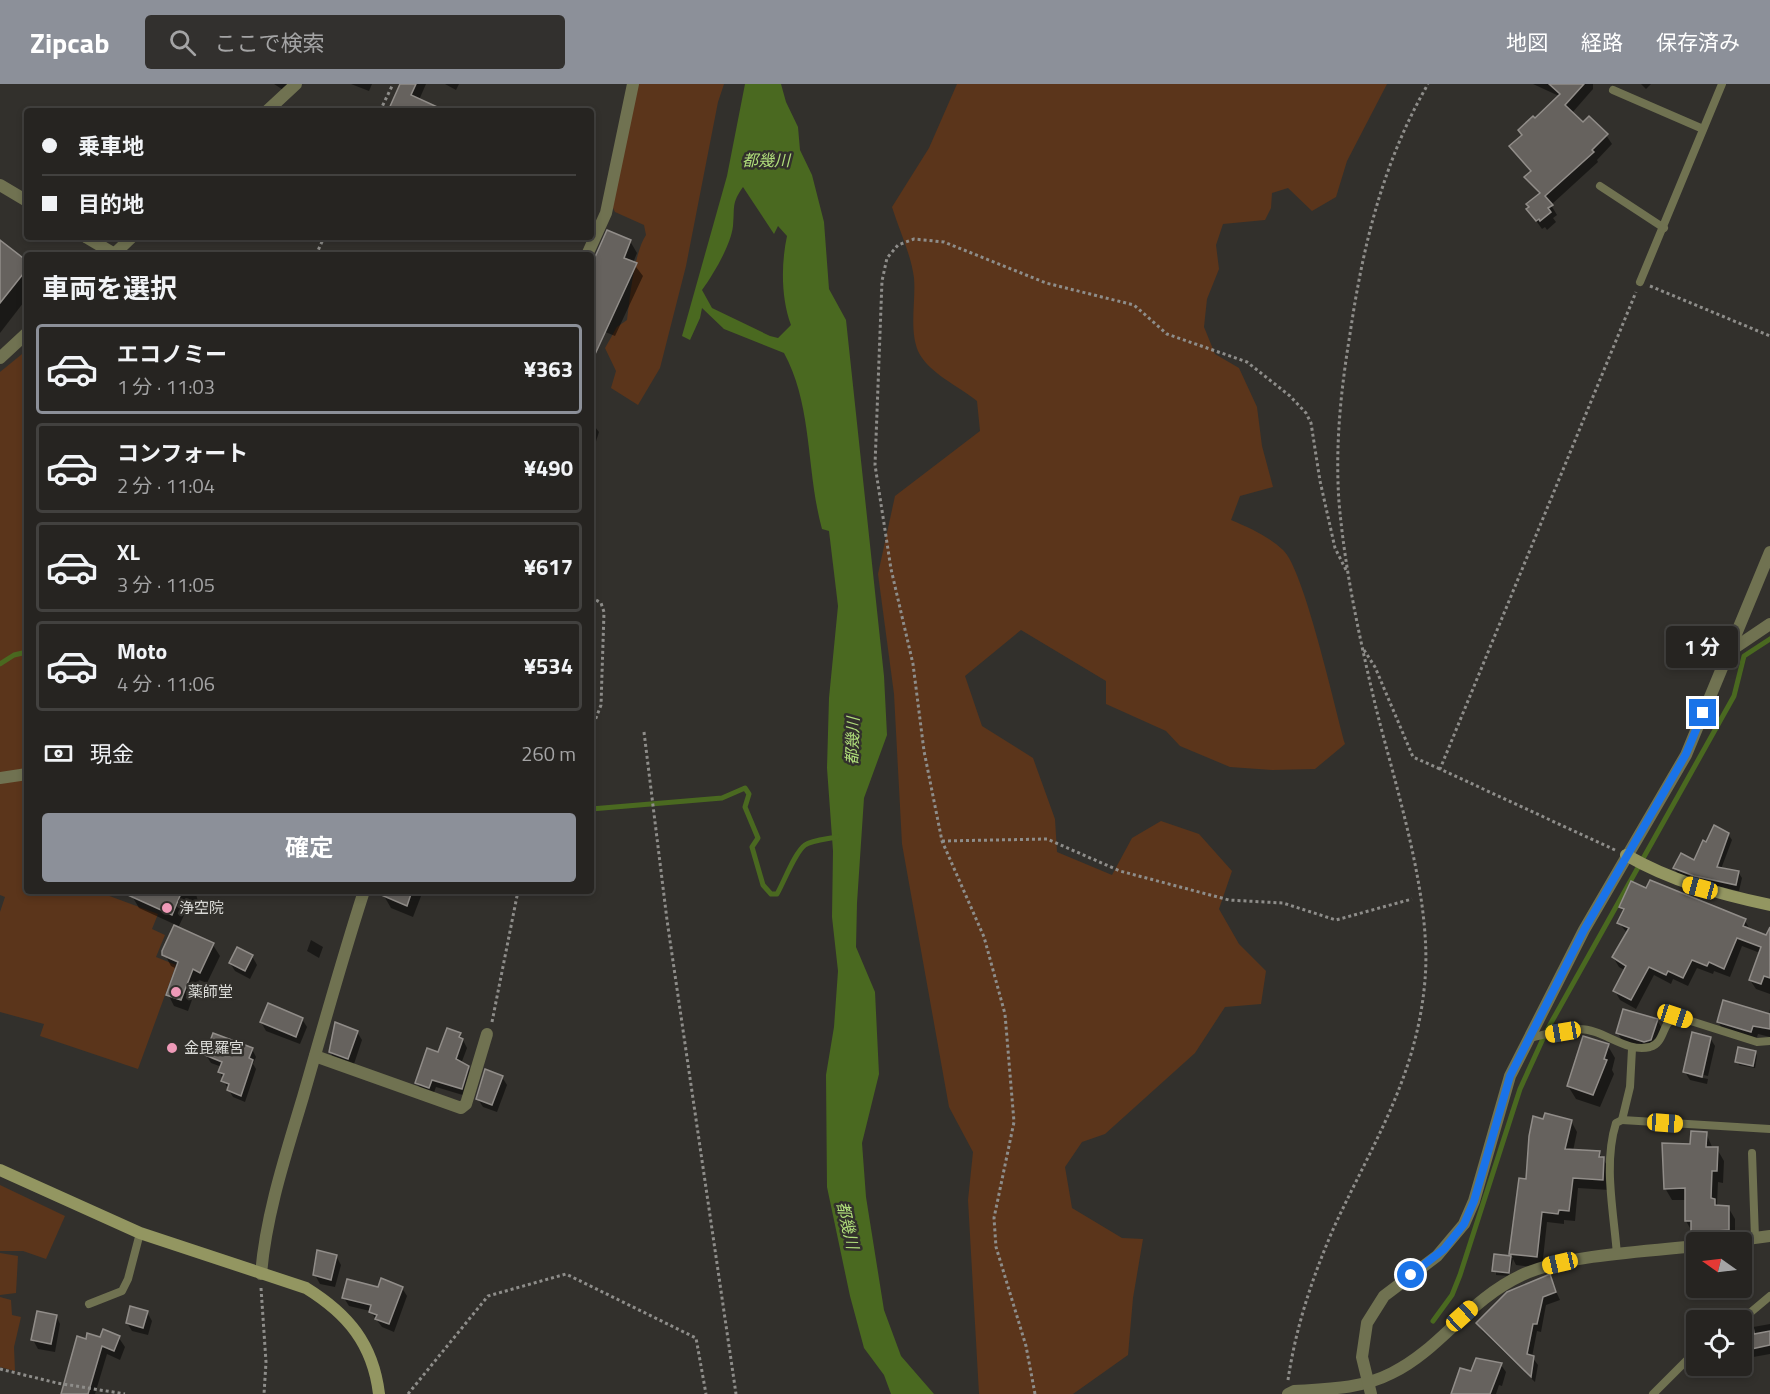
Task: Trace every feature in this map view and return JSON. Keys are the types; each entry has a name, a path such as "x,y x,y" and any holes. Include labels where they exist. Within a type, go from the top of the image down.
{"street":[{"path":"270,108 296,84"},
{"path":"594,240 606,213 633,84"},
{"path":"0,185 24,199"},
{"path":"91,240 109,252"},
{"path":"117,252 129,240"},
{"path":"0,358 24,336"},
{"path":"1369,1388 1362,1347 1367,1323 1384,1296 1437,1256 1464,1224 1474,1201 1507,1085 1529,1038 1626,855 1686,754 1770,552"},
{"path":"1729,651 1770,624"},
{"path":"0,778 24,774"},
{"path":"1626,855 1653,871 1686,884 1770,905"},
{"path":"261,1274 263,1252 284,1162 334,982 363,894"},
{"path":"315,1056 461,1108 466,1104 487,1034"},
{"path":"0,1170 140,1233 306,1288 327,1302 349,1322 364,1343 376,1371 379,1394"},
{"path":"1752,1238 1770,1236"},
{"path":"1288,1389 1294,1391 1369,1388 1409,1364 1474,1305 1493,1291 1523,1275 1574,1260 1686,1247"}],"lane":[{"path":"1640,282 1722,84"},
{"path":"1613,90 1703,129"},
{"path":"1600,186 1664,228"},
{"path":"1529,1038 1580,1028 1616,1039 1632,1048 1651,1047 1658,1043 1670,1018 1675,1016 1757,1042 1770,1041"},
{"path":"1622,1120 1630,1087 1632,1048"},
{"path":"1617,1256 1611,1168 1612,1136 1616,1123 1622,1120 1770,1129"},
{"path":"1752,1153 1755,1238"},
{"path":"88,1304 122,1291 129,1279 140,1233"},
{"path":"1752,1311 1770,1296"},
{"path":"1653,1394 1686,1361"}],"path":[{"path":"381,108 393,84"},
{"path":"1288,1389 1301,1317 1322,1258 1404,1082 1416,1033 1425,977 1421,902 1346,570 1339,501 1338,440 1342,386 1359,276 1371,219 1391,160 1428,84"},
{"path":"1035,1394 1026,1346 1001,1273 996,1247 994,1218 1014,1122 1005,1014 984,937 942,841 924,751 913,663 891,569 875,465 882,281 887,258 898,245 914,239 944,242 1046,283 1134,305 1167,334 1247,362 1290,396 1306,413 1311,423 1320,481 1335,548 1346,570"},
{"path":"1440,769 1640,282 1770,336"},
{"path":"594,599 601,603 604,612 601,705 594,723"},
{"path":"1362,647 1375,667 1413,757 1626,855"},
{"path":"644,732 667,920 736,1394"},
{"path":"942,841 997,838 1047,839 1120,872 1229,900 1283,903 1336,920 1412,899"},
{"path":"487,1034 495,1013 517,894"},
{"path":"261,1274 266,1362 264,1394"},
{"path":"408,1394 488,1296 566,1274 696,1338 706,1394"},
{"path":"0,1369 57,1383 125,1394"}],"shaded area":[{"path":"629,84 724,84 718,102 686,266 660,368 638,405 611,388 616,371 605,348 617,327 627,320 638,253 646,235 644,225 615,212 608,198"},
{"path":"957,84 1387,84 1347,161 1336,197 1312,211 1288,188 1272,193 1271,208 1265,220 1223,224 1216,245 1219,269 1207,299 1204,327 1215,354 1239,368 1257,407 1262,446 1273,487 1240,496 1231,520 1271,541 1283,550 1291,562 1309,611 1345,744 1315,769 1272,770 1230,767 1180,746 1166,731 1106,704 1106,681 1021,630 965,676 982,726 1033,758 1055,819 1057,852 1112,875 1132,838 1161,821 1199,834 1232,871 1219,909 1239,944 1266,971 1261,1004 1225,1007 1195,1053 1105,1134 1082,1142 1065,1167 1072,1208 1122,1238 1143,1239 1133,1298 1128,1355 1073,1394 979,1394 968,1200 973,1152 949,1107 902,844 894,694 878,574 895,496 980,431 977,401 936,373 918,351 914,334 914,278 908,251 892,207 929,148"},
{"path":"24,352 24,772 0,778 0,372"},
{"path":"24,779 24,894 104,894 158,914 152,929 165,935 156,957 176,965 138,1069 40,1036 44,1024 0,1012 0,912 5,897 0,895 0,783"},
{"path":"0,1185 65,1216 46,1259 23,1251 0,1251"},
{"path":"0,1253 18,1256 16,1293 0,1295"},
{"path":"0,1297 11,1300 12,1315 21,1317 14,1347 15,1371 0,1367"}],"water":[{"name":"都幾川","path":"745,84 781,84 786,102 798,127 800,150 812,175 824,222 829,289 846,320 884,676 887,735 864,798 857,903 856,947 875,992 879,1074 862,1143 866,1197 884,1310 901,1356 934,1394 891,1394 884,1375 864,1348 850,1296 827,1187 826,1075 834,1027 838,971 832,917 833,851 827,768 829,698 838,606 829,531 822,529 817,507 800,395 784,353 724,329 702,308 690,340 682,336 727,176","holes":["743,187 774,234 778,226 787,236 783,281 785,304 791,325 778,338 712,308 702,290 729,242 735,202"]}],"building":[{"path":"400,84 416,84 411,95 439,108 389,108"},
{"path":"1549,84 1584,84 1565,105 1583,122 1589,116 1608,134 1592,150 1594,152 1545,196 1553,205 1548,208 1551,212 1540,221 1539,219 1536,221 1526,209 1529,207 1526,204 1540,193 1524,177 1531,171 1509,146 1522,135 1518,130 1533,116 1535,118 1560,94"},
{"path":"607,230 631,240 624,258 637,263 594,356 594,259"},
{"path":"0,240 24,259 24,273 0,303"},
{"path":"1714,825 1729,833 1717,867 1739,871 1736,885 1694,876 1673,868 1681,853 1694,860 1703,840 1706,842"},
{"path":"1650,880 1746,919 1743,926 1766,935 1770,927 1770,978 1764,976 1761,984 1749,980 1761,947 1737,938 1724,969 1709,962 1707,966 1692,960 1683,978 1668,971 1666,975 1649,967 1631,1000 1613,991 1626,966 1612,957 1629,928 1617,923 1624,909 1619,907 1631,881 1646,888"},
{"name":"浄空院","path":"126,894 181,894 172,915"},
{"path":"379,894 411,894 407,906"},
{"path":"174,925 214,943 200,973 193,969 181,1000 166,995 178,962 162,955"},
{"path":"237,947 253,955 245,971 229,963"},
{"path":"1723,1000 1770,1014 1770,1029 1753,1026 1751,1032 1717,1022"},
{"path":"268,1003 303,1018 296,1037 260,1022"},
{"path":"1623,1009 1658,1019 1651,1040 1644,1042 1616,1033"},
{"path":"335,1022 358,1031 348,1059 329,1052"},
{"path":"447,1028 461,1033 459,1037 463,1039 456,1059 469,1066 462,1089 432,1080 429,1088 415,1083 427,1048 438,1052"},
{"path":"1692,1032 1711,1037 1702,1077 1683,1072"},
{"path":"213,1033 253,1048 249,1058 253,1060 241,1096 227,1090 229,1084 221,1081 224,1074 218,1072 222,1062 205,1055"},
{"path":"1583,1036 1609,1044 1604,1059 1607,1060 1593,1095 1567,1086"},
{"path":"1738,1047 1756,1051 1753,1066 1735,1062"},
{"path":"485,1069 503,1076 492,1105 476,1099"},
{"path":"1545,1113 1572,1120 1565,1149 1600,1151 1599,1157 1604,1157 1603,1180 1573,1178 1569,1211 1559,1210 1558,1214 1542,1212 1537,1257 1509,1254 1519,1178 1526,1179 1533,1116 1543,1119"},
{"path":"1691,1131 1707,1132 1706,1147 1718,1147 1717,1171 1712,1171 1711,1198 1715,1199 1715,1205 1729,1206 1729,1230 1691,1232 1691,1221 1685,1221 1685,1188 1664,1189 1662,1143 1690,1144"},
{"path":"317,1250 337,1255 331,1280 313,1275"},
{"path":"1494,1254 1511,1256 1509,1273 1492,1271"},
{"path":"1550,1274 1556,1292 1543,1297 1537,1324 1533,1324 1527,1354 1534,1356 1531,1377 1476,1323 1507,1292"},
{"path":"381,1278 403,1287 389,1324 375,1319 377,1315 369,1312 371,1305 342,1298 347,1279 378,1287"},
{"path":"130,1306 148,1311 143,1328 126,1323"},
{"path":"37,1311 57,1315 51,1344 31,1340"},
{"path":"1752,1326 1754,1334 1770,1331 1770,1345 1752,1349"},
{"path":"103,1329 120,1336 114,1351 102,1346 88,1394 61,1394 77,1336 86,1339 87,1333 100,1337"},
{"path":"1476,1358 1502,1363 1490,1394 1451,1394 1460,1368 1471,1371"}],"waterway":[{"path":"1433,1321 1452,1295 1460,1275 1520,1089 1547,1030 1734,696 1744,656 1770,639"},
{"path":"0,664 14,655 24,653"},
{"path":"594,809 722,798 745,788 749,794 745,807 758,838 752,847 763,885 771,894 777,894 794,860 805,845 837,837"}],"place":[{"name":"浄空院","path":"167,908"},
{"name":"薬師堂","path":"176,992"},
{"name":"金毘羅宮","path":"172,1048"}],"route":[{"path":"1411,1275 1444,1249 1464,1224 1474,1201 1510,1076 1584,930 1686,754 1703,713"}]}
